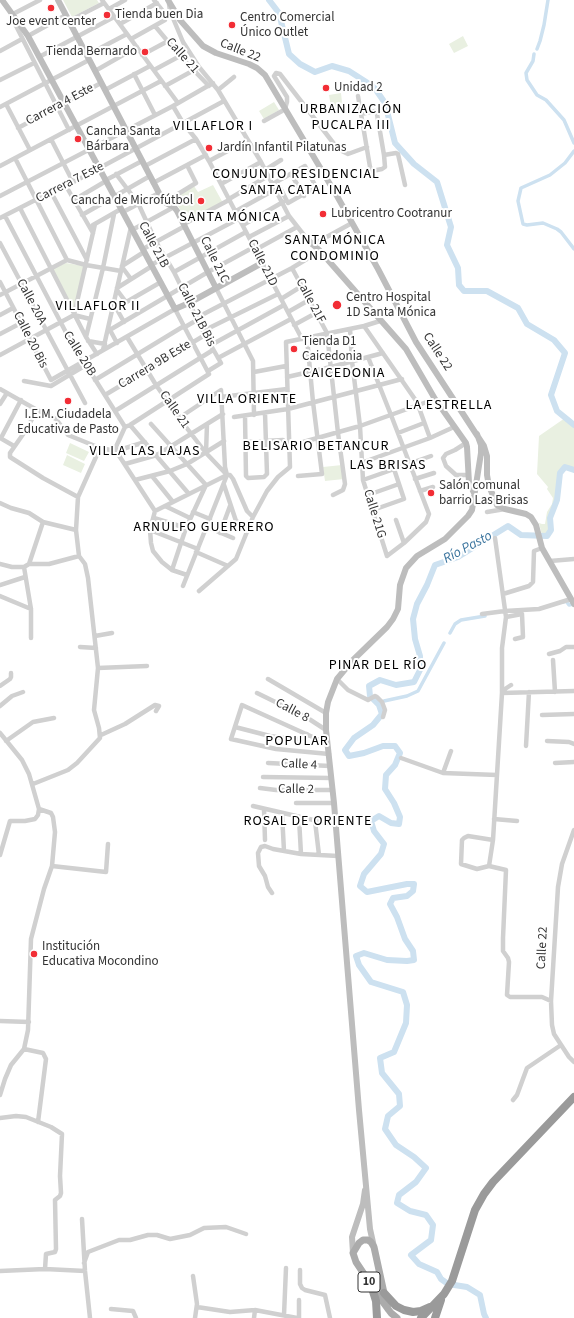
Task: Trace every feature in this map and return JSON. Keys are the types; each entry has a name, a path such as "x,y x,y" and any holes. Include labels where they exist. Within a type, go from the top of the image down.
{"highway":[{"path":"421,1318 452,1281 476,1210 484,1194 503,1171 574,1097"},
{"path":"371,1285 376,1301 377,1318"},
{"path":"435,1318 445,1291"},
{"path":"384,1293 396,1306 412,1312 421,1311 434,1304"}],"main road":[{"path":"58,0 159,193 165,202 174,207"},
{"name":"Calle 21B","path":"2,2 13,14 25,38 39,57 52,80 175,309"},
{"name":"Calle 22","path":"168,2 190,33 209,50 249,64 261,71 271,84 284,110 337,196 378,269 416,342 484,446 487,456 487,475 493,496 497,505 505,509"},
{"name":"Calle 21C","path":"174,207 216,288"},
{"path":"307,239 406,349 435,399 466,443 469,483 474,493"},
{"path":"175,309 189,303 262,263"},
{"name":"Calle 22","path":"367,1181 359,1110 333,790 326,730 326,713 328,702 337,679 352,661 388,627 398,609 400,585 406,568 417,556 445,539 472,510 481,453 481,445 477,434"},
{"path":"505,509 526,514 531,517 539,532 541,545 572,601"},
{"name":"10","path":"367,1181 370,1229 388,1309"},
{"name":"10","path":"367,1181 363,1204 352,1237 353,1253 356,1262 371,1285 396,1318"},
{"path":"353,1253 359,1243 363,1240 368,1240 374,1246"}],"street":[{"path":"13,14 40,0"},
{"path":"109,9 126,0"},
{"path":"0,51 103,1"},
{"name":"Calle 21D","path":"103,1 166,86 176,104 183,123 196,139 209,160 294,325 304,338"},
{"name":"Calle 21B","path":"2,2 25,38 34,63 69,130"},
{"path":"120,24 156,2 162,10 165,20 131,39"},
{"path":"166,86 196,69 172,18 168,2"},
{"path":"39,57 114,17"},
{"name":"Calle 21","path":"156,26 180,56 218,90 268,176 275,183"},
{"path":"0,107 52,80 127,34"},
{"path":"142,55 168,41"},
{"path":"95,71 137,47"},
{"name":"Carrera 4 Este","path":"105,90 134,74 180,56"},
{"path":"0,80 34,63"},
{"path":"264,121 284,110 287,102 287,97 274,76 276,73 280,74 338,149 348,154 367,147"},
{"path":"134,74 155,115"},
{"path":"218,90 234,77"},
{"path":"0,166 162,81"},
{"name":"Carrera 4 Este","path":"18,128 101,83"},
{"path":"0,196 90,150 211,84"},
{"path":"358,96 361,114 371,169 372,171 384,168 384,155 377,114 375,112 361,114"},
{"name":"Carrera 7 Este","path":"0,218 66,186 224,101"},
{"path":"6,104 30,150"},
{"path":"51,139 73,182"},
{"path":"74,200 116,174 143,164 196,139"},
{"path":"209,160 248,140"},
{"path":"384,155 398,154 405,185"},
{"path":"154,183 206,155"},
{"path":"15,158 67,260"},
{"path":"265,170 281,160"},
{"path":"221,184 261,162"},
{"path":"165,202 196,183 187,165"},
{"path":"305,166 316,187 304,196 288,203 275,183 305,166"},
{"name":"Calle 21B Bis","path":"116,174 138,203 156,242 174,272 210,345 221,363 209,372"},
{"path":"291,174 304,196"},
{"path":"82,214 150,176"},
{"path":"0,295 67,260 103,268 122,268 156,242 268,176"},
{"path":"275,183 276,189 289,216 307,239"},
{"path":"66,186 92,233"},
{"path":"236,211 276,189"},
{"path":"51,192 86,263"},
{"path":"89,227 159,193"},
{"path":"243,225 282,202"},
{"path":"103,350 115,306 117,289 132,228 147,222 174,207"},
{"path":"20,208 74,315 97,354"},
{"path":"87,339 90,319 103,268 114,214"},
{"name":"Calle 20B","path":"5,216 60,322 84,364 125,427"},
{"path":"174,272 247,234 289,216"},
{"path":"117,289 165,257 240,218"},
{"path":"312,245 352,223"},
{"path":"74,315 95,224"},
{"path":"109,331 208,272 297,227"},
{"name":"Calle 20A","path":"0,243 85,403"},
{"path":"95,380 197,319 320,252"},
{"path":"122,268 130,279"},
{"name":"Calle 21F","path":"292,268 327,333 345,484 343,490 333,495"},
{"name":"Calle 20 Bis","path":"0,282 51,380 69,373"},
{"path":"115,306 126,302 161,282"},
{"path":"281,299 302,286"},
{"name":"Calle 21C","path":"216,288 253,361 254,415"},
{"path":"117,289 126,302"},
{"name":"Carrera 9B Este","path":"105,396 230,317 278,294"},
{"path":"288,312 309,300"},
{"path":"210,345 284,305"},
{"path":"115,306 124,322"},
{"path":"0,315 13,308"},
{"path":"24,381 51,386 103,350 175,309"},
{"name":"Calle 21B","path":"175,309 209,372"},
{"path":"294,325 316,313"},
{"path":"0,355 74,315 90,319"},
{"path":"218,358 291,319"},
{"path":"199,591 238,557 253,516 267,490 278,477 290,467 286,342 364,326 380,320"},
{"path":"0,334 21,323"},
{"path":"364,326 419,405 430,438"},
{"name":"Calle 21G","path":"350,329 352,361 360,426 363,480 387,556 404,542"},
{"path":"109,331 118,342"},
{"name":"Calle 21","path":"127,337 178,418 206,453 233,478 247,511 253,516"},
{"path":"298,476 322,474 310,372 304,338"},
{"path":"87,339 105,344"},
{"path":"115,411 213,350"},
{"path":"287,377 383,353"},
{"path":"368,357 392,415 403,448 429,514 426,522 404,542 396,520"},
{"path":"254,372 286,366"},
{"path":"187,576 172,570 162,562 153,551 150,530 155,511 115,450 125,427 209,372"},
{"path":"234,417 288,409 402,379"},
{"path":"0,389 56,419 68,435 100,448 116,451 145,442"},
{"path":"222,397 287,389"},
{"path":"178,418 221,390 225,467 228,475 183,586"},
{"path":"0,404 7,393"},
{"path":"289,446 360,426 435,399"},
{"path":"14,446 0,438 21,400"},
{"path":"37,410 26,430 14,446 10,453 10,457 43,478 78,497"},
{"path":"245,416 245,475 248,478 266,476 266,413"},
{"path":"125,464 157,455 223,414"},
{"path":"398,433 424,423"},
{"path":"151,424 206,485"},
{"path":"206,453 207,424"},
{"path":"130,425 190,494"},
{"path":"361,464 430,438 454,427"},
{"path":"246,442 283,440"},
{"path":"135,480 170,471 187,464 224,441"},
{"path":"466,443 444,455 443,458 446,466 456,475 468,475"},
{"path":"100,448 78,497 76,530 79,556 85,564 88,578 98,668 94,710 101,735"},
{"path":"363,480 431,456"},
{"path":"373,510 404,499 394,470"},
{"path":"415,480 434,473"},
{"path":"155,511 228,475"},
{"path":"152,476 173,502"},
{"path":"368,495 399,484"},
{"path":"172,570 190,518 206,485"},
{"path":"224,485 236,521 249,527"},
{"path":"420,491 433,487"},
{"path":"0,502 11,508 28,513 43,522 76,530"},
{"path":"165,506 190,518"},
{"path":"220,533 230,506"},
{"path":"487,512 505,509"},
{"path":"193,512 210,519"},
{"path":"154,518 186,528"},
{"path":"31,638 31,609 25,577 27,566 43,522"},
{"path":"206,527 233,538"},
{"path":"150,530 181,542 228,566"},
{"path":"489,866 493,840 505,614 495,538"},
{"path":"503,594 530,586 533,582 534,551 541,545"},
{"path":"0,564 12,567 49,564 79,556"},
{"path":"550,561 574,559"},
{"path":"0,585 25,577"},
{"path":"0,596 31,609"},
{"path":"505,614 539,609 572,601"},
{"path":"482,614 522,614 523,637 515,639"},
{"path":"95,636 112,633"},
{"path":"80,647 96,648"},
{"path":"549,654 560,651 566,647 574,647"},
{"path":"553,660 554,692"},
{"path":"98,668 147,666"},
{"path":"0,686 10,679 11,673"},
{"path":"268,679 326,713"},
{"path":"337,679 354,694 368,700 375,696 382,702 385,710 383,717"},
{"path":"502,692 511,685"},
{"path":"502,692 574,691"},
{"path":"0,706 12,696 23,692"},
{"path":"526,746 529,692"},
{"name":"Calle 8","path":"257,693 300,714 326,730"},
{"path":"33,784 68,770 77,763 98,741 101,735 125,724 154,705 159,706 156,711"},
{"path":"327,742 317,739 242,705 231,739 276,749 329,754"},
{"path":"542,715 574,714"},
{"path":"6,741 33,722 54,718"},
{"path":"235,727 270,736 305,739 307,734"},
{"path":"0,733 22,760 33,784 39,809 38,815 35,819 10,821 0,855"},
{"path":"547,741 569,742 574,744"},
{"path":"443,773 451,751"},
{"path":"401,758 443,773 497,775"},
{"path":"554,763 574,762"},
{"name":"Calle 4","path":"268,763 330,766"},
{"path":"263,777 331,778"},
{"name":"Calle 2","path":"260,788 276,790 333,790"},
{"path":"296,803 334,803"},
{"path":"253,806 299,818 335,825"},
{"path":"0,1095 4,1079 11,1066 24,1049 29,1022 31,939 44,889 52,866 55,832 53,817 51,813 39,809"},
{"path":"264,809 265,840"},
{"path":"282,813 284,851"},
{"path":"299,818 300,854"},
{"path":"494,819 517,821"},
{"path":"315,821 319,854"},
{"name":"Calle 22","path":"574,830 562,864 558,887 551,1001 554,1034 574,1062"},
{"path":"493,840 468,836 462,840 460,864 477,869 489,866 504,868 507,872 503,938 504,951 509,962 507,995 510,997 542,997 551,1001"},
{"path":"52,866 106,872 108,844"},
{"path":"272,893 268,888 265,876 259,866 259,850 261,847 265,846 300,854 338,856"},
{"path":"0,1021 29,1022"},
{"path":"512,1100 517,1095 527,1068 561,1045"},
{"path":"24,1049 43,1053 46,1059 38,1122"},
{"path":"0,1118 16,1116 26,1117 62,1134 60,1176 61,1192 60,1196 55,1200 56,1252 46,1254 45,1269"},
{"path":"82,1219 84,1263 90,1318"},
{"path":"84,1263 88,1252 119,1240 130,1240 148,1235 157,1235 170,1239 190,1235 204,1228 226,1227 246,1234"},
{"path":"284,1315 286,1268"},
{"path":"0,1271 45,1269 85,1271"},
{"path":"300,1270 300,1284 302,1288 325,1295 330,1318"},
{"path":"193,1276 197,1307 195,1318"},
{"path":"197,1307 230,1312 255,1310 298,1318 299,1300"},
{"path":"111,1309 133,1312 136,1318"},
{"path":"254,1318 255,1310"}],"green space":[{"path":"63,0 97,0 99,3 72,17"},
{"path":"463,36 468,46 454,53 449,44"},
{"path":"341,93 343,111 332,113 329,95"},
{"path":"274,102 279,110 264,119 259,111"},
{"path":"213,185 223,203 191,220 192,215 187,213 183,215 173,197 194,186 198,192"},
{"path":"66,263 84,266 74,312 53,269"},
{"path":"565,418 574,427 574,468 565,465 559,472 556,499 549,517 549,530 546,534 542,535 539,523 545,524 547,512 552,504 553,498 547,489 548,487 537,474 539,436"},
{"path":"70,443 89,452 84,461 66,453"},
{"path":"67,455 85,464 81,473 63,465"},
{"path":"342,465 344,479 325,481 323,467"}],"waterway":[{"name":"Río Pasto","path":"269,0 279,13 289,54 300,64 315,72 332,66 349,71 374,87 385,103 395,143 414,164 437,182 451,227 447,245 458,268 459,285 464,291 487,291 518,308 527,324 554,340 565,353 551,395 557,411 574,425"},
{"path":"537,49 544,25 548,0"},
{"path":"534,54 533,61 526,73 527,80 537,95 546,100 564,120 574,143"},
{"path":"574,151 565,163 550,175 521,188 518,201 523,224 543,223 557,229 574,249"},
{"name":"Río Pasto","path":"486,1318 480,1295 467,1287 448,1284 441,1279 437,1272 419,1264 411,1255 431,1240 433,1225 426,1215 410,1211 397,1203 399,1195 416,1182 426,1168 414,1157 396,1145 385,1129 388,1116 400,1106 399,1094 382,1073 380,1058 394,1052 406,1023 407,1005 403,992 371,982 359,965 356,956 364,953 387,960 414,960 413,951 405,939 397,917 390,904 393,898 407,896 413,891 414,884 367,892 360,886 364,874 381,854 384,844 374,831 371,821 379,816 391,823 399,824 400,817 394,803 385,789 386,775 395,765 400,753 395,746 383,746 364,753 349,756 345,750 354,738 373,725 382,714 379,705 370,696 369,686 380,680 396,685 414,682 420,670 420,656 415,639 413,619 417,604 435,565 458,557 508,526 521,535 547,536 551,530 550,518 557,500 560,473 565,467 574,470"},
{"path":"563,602 566,601 569,605 574,604"},
{"path":"450,633 455,624 461,620 485,616"},
{"path":"384,701 407,696 418,691 444,643"}],"place":[{"name":"Joe event center","path":"51,8"},
{"name":"Tienda buen Dia","path":"107,15"},
{"name":"Centro Comercial Único Outlet","path":"232,25"},
{"name":"Tienda Bernardo","path":"145,52"},
{"name":"Unidad 2","path":"326,88"},
{"name":"Cancha Santa Bárbara","path":"78,139"},
{"name":"Jardín Infantil Pilatunas","path":"209,148"},
{"name":"Cancha de Microfútbol","path":"201,201"},
{"name":"Lubricentro Cootranur","path":"323,214"},
{"name":"Centro Hospital 1D Santa Mónica","path":"337,305"},
{"name":"Tienda D1 Caicedonia","path":"294,349"},
{"name":"I.E.M. Ciudadela Educativa de Pasto","path":"68,401"},
{"name":"Salón comunal barrio Las Brisas","path":"431,493"},
{"name":"Institución Educativa Mocondino","path":"34,954"}],"district":[{"name":"URBANIZACIÓN PUCALPA III","path":"351,118"},
{"name":"VILLAFLOR I","path":"213,127"},
{"name":"CONJUNTO RESIDENCIAL SANTA CATALINA","path":"296,184"},
{"name":"SANTA MÓNICA","path":"230,218"},
{"name":"SANTA MÓNICA CONDOMINIO","path":"335,250"},
{"name":"VILLAFLOR II","path":"98,307"},
{"name":"CAICEDONIA","path":"344,374"},
{"name":"VILLA ORIENTE","path":"247,400"},
{"name":"LA ESTRELLA","path":"449,406"},
{"name":"BELISARIO BETANCUR","path":"316,447"},
{"name":"VILLA LAS LAJAS","path":"145,452"},
{"name":"LAS BRISAS","path":"388,466"},
{"name":"ARNULFO GUERRERO","path":"204,528"},
{"name":"PINAR DEL RÍO","path":"378,666"},
{"name":"POPULAR","path":"297,742"},
{"name":"ROSAL DE ORIENTE","path":"308,822"}]}
